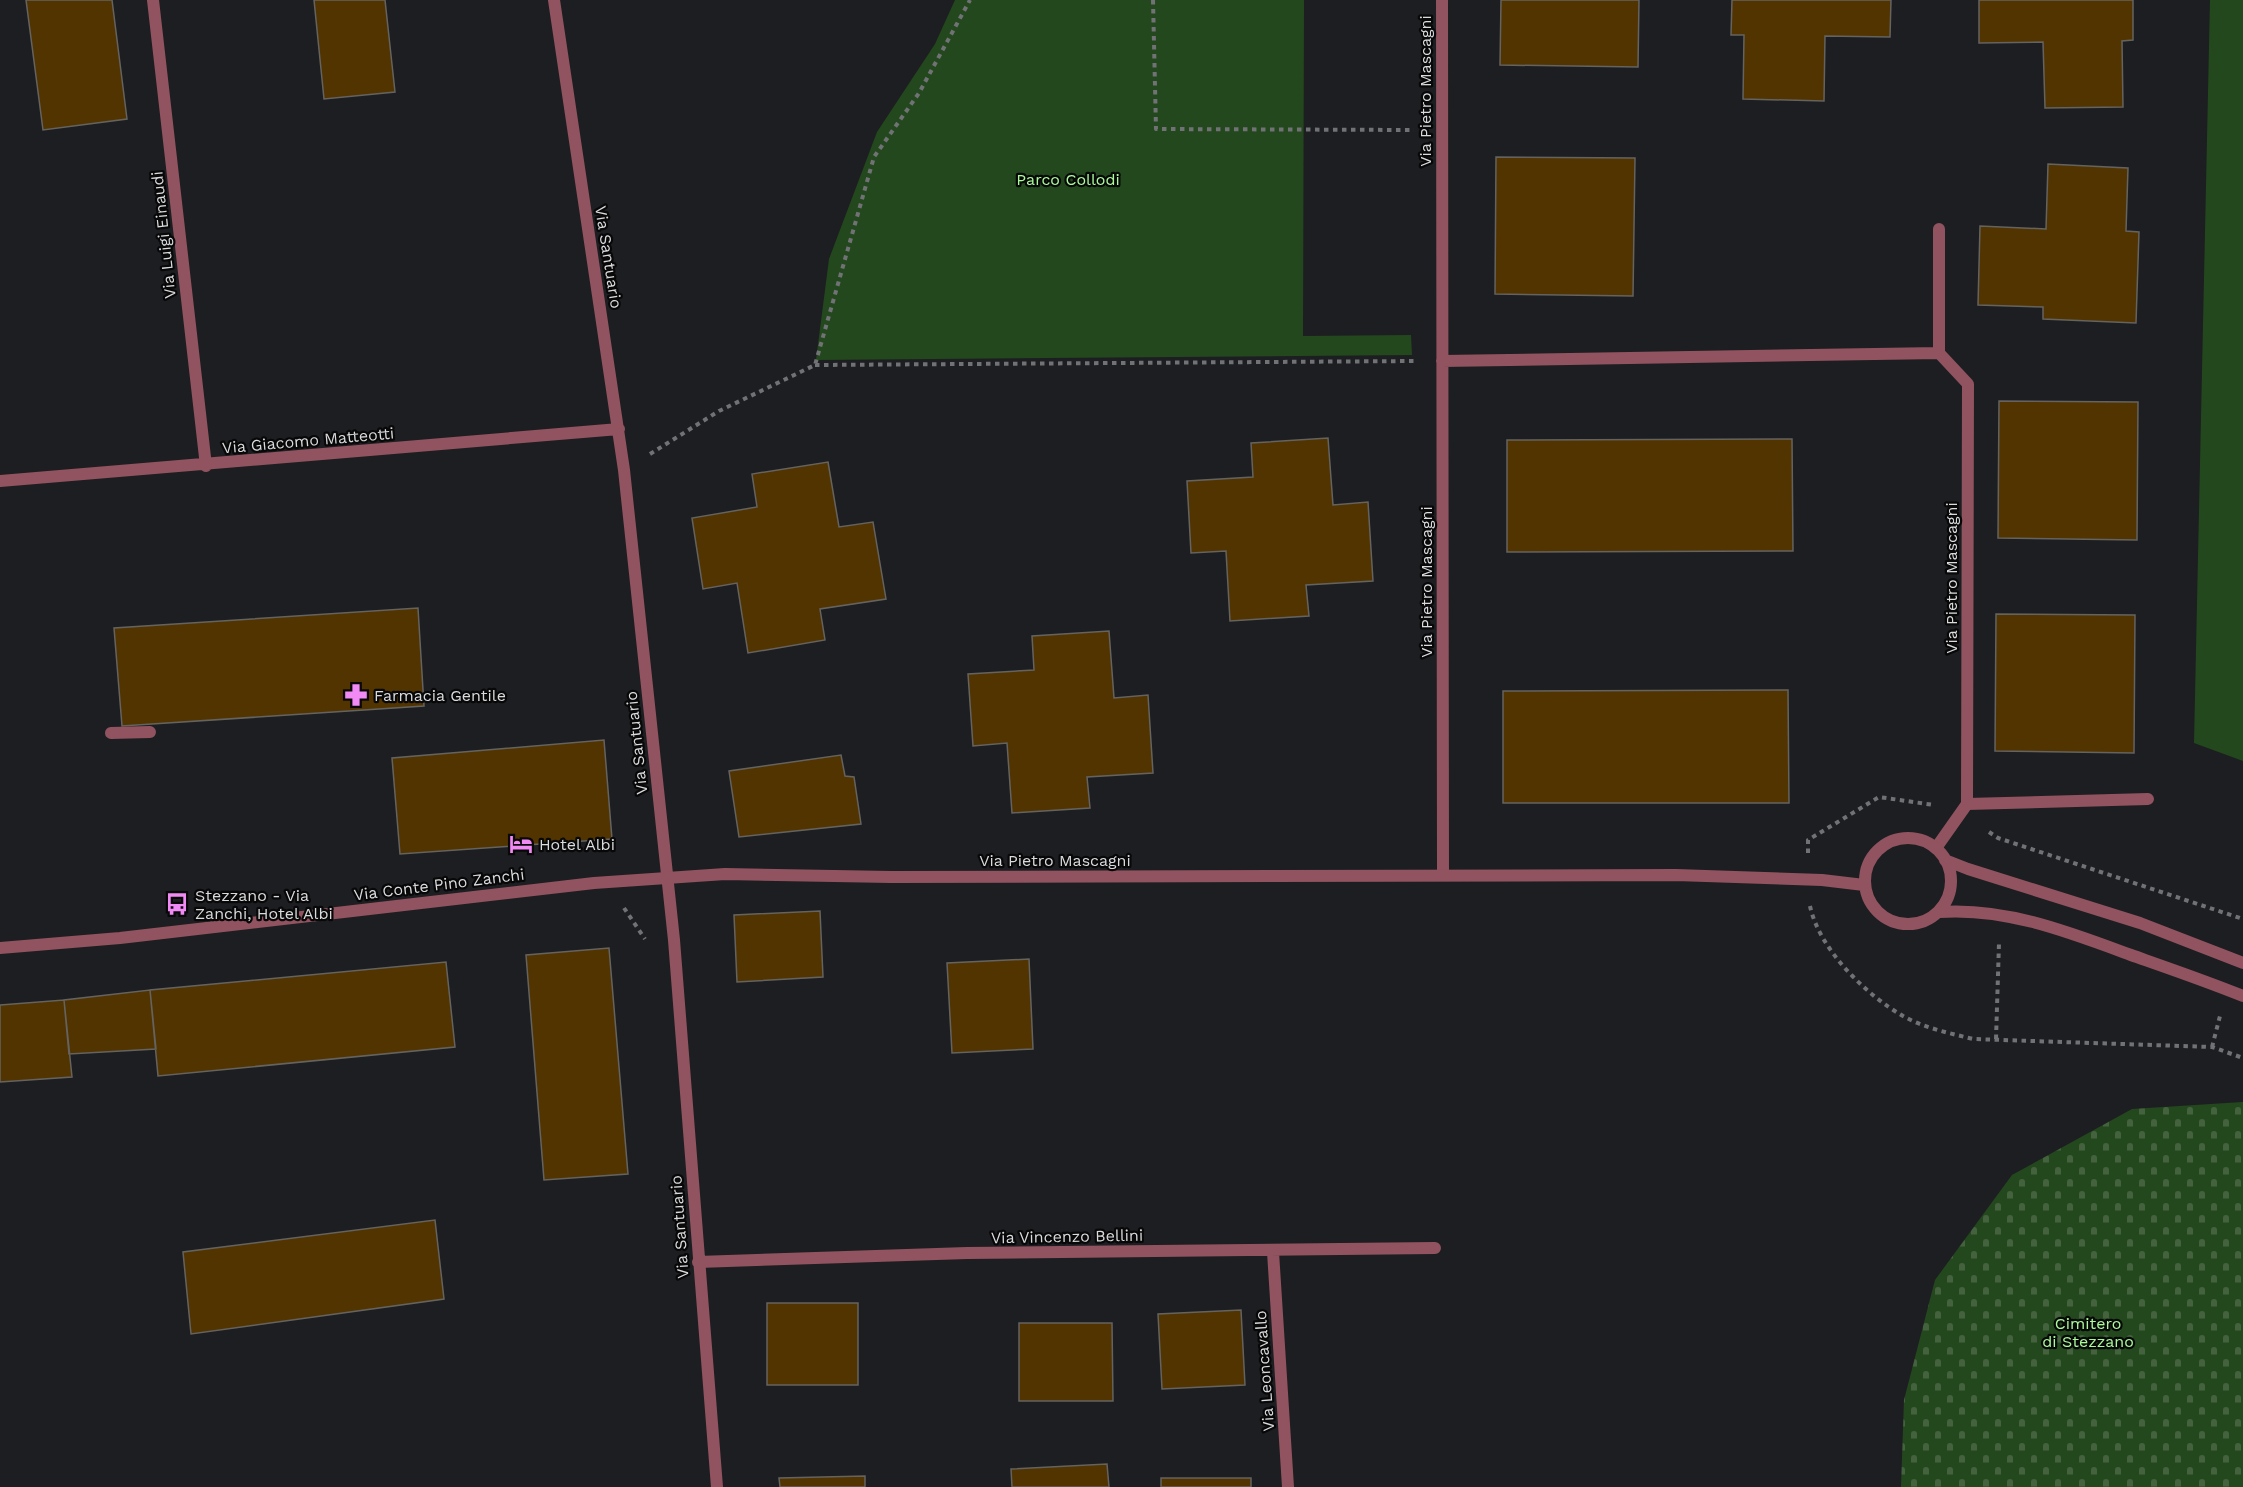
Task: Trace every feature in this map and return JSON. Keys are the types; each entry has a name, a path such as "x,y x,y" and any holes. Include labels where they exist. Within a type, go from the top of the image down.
{"street":[{"name":"Via Luigi Einaudi","path":"153,0 206,466"},
{"name":"Via Santuario","path":"554,0 624,470 666,877 717,1487"},
{"name":"Via Pietro Mascagni","path":"1442,0 1443,874"},
{"path":"1442,361 1939,352 1940,229"},
{"name":"Via Pietro Mascagni","path":"1939,352 1968,384 1968,584 1964,809"},
{"name":"Via Giacomo Matteotti","path":"0,481 206,466 619,429"},
{"path":"111,733 150,732"},
{"path":"1936,848 1964,809 2148,799"},
{"path":"1909,838 1924,841 1936,848 1945,860 1950,873 1951,886 1947,900 1939,912 1928,921 1914,925 1900,925 1876,911 1868,899 1864,885 1865,870 1871,856 1881,846 1895,840 1909,838"},
{"path":"1945,860 2140,923 2243,963"},
{"name":"Via Pietro Mascagni","path":"666,877 725,874 891,877 1676,875 1806,880 1864,885"},
{"name":"Via Conte Pino Zanchi","path":"0,948 130,937 594,883 666,877"},
{"path":"1939,912 1999,914 2073,933 2243,996"},
{"name":"Via Vincenzo Bellini","path":"698,1262 967,1253 1273,1252 1436,1248"},
{"name":"Via Leoncavallo","path":"1273,1252 1288,1487"}],"path":[{"path":"815,365 874,157 919,93 970,0"},
{"path":"1153,0 1156,129 1442,130"},
{"path":"624,470 719,411 815,365 1442,361"},
{"path":"2243,919 1998,838 1964,809 1928,802 1879,797 1808,840 1806,880 1810,909 1828,945 1857,981 1904,1017 1937,1030 1973,1039 2212,1047 2243,1058"}],"green space":[{"name":"Parco Collodi","path":"955,0 1304,0 1303,336 1411,335 1412,355 816,360 829,259 877,132 935,44"},
{"path":"2210,0 2243,0 2243,761 2194,743"},
{"name":"Cimitero di Stezzano","path":"2243,1102 2243,1487 1901,1487 1904,1400 1935,1280 2012,1175 2132,1109"}],"building":[{"path":"26,0 112,0 127,119 43,130"},
{"path":"314,0 385,0 395,92 324,99"},
{"path":"1501,0 1639,0 1638,67 1500,65"},
{"path":"1732,0 1891,0 1890,37 1825,36 1824,101 1743,99 1744,35 1731,35"},
{"path":"1979,0 2133,0 2133,40 2122,41 2123,107 2045,108 2043,42 1979,43"},
{"path":"1496,157 1635,158 1633,296 1495,294"},
{"path":"2048,164 2128,168 2126,231 2139,232 2136,323 2043,319 2043,307 1978,305 1980,226 2046,229"},
{"path":"1999,401 2138,402 2137,540 1998,538"},
{"path":"1328,438 1333,505 1368,502 1373,581 1306,585 1309,616 1230,621 1226,551 1191,553 1187,481 1253,477 1251,443"},
{"path":"1792,439 1793,551 1507,552 1507,440"},
{"path":"828,462 839,527 873,522 886,599 820,609 825,640 748,653 737,583 703,589 692,518 757,507 752,474"},
{"path":"418,608 424,706 122,726 114,628"},
{"path":"1996,614 2135,615 2134,753 1995,751"},
{"path":"1109,631 1114,698 1148,695 1153,773 1087,777 1090,808 1012,813 1007,743 973,746 968,674 1034,670 1032,636"},
{"path":"1788,690 1789,803 1503,803 1503,691"},
{"path":"604,740 612,839 400,854 392,758"},
{"path":"841,755 845,776 854,777 861,824 739,837 729,771"},
{"path":"820,911 823,977 737,982 734,915"},
{"path":"609,948 628,1174 544,1180 526,955"},
{"path":"1029,959 1033,1049 952,1053 947,963"},
{"path":"446,962 455,1047 158,1076 150,990"},
{"path":"150,990 156,1049 69,1054 64,1000"},
{"path":"64,1000 72,1077 0,1082 0,1005"},
{"path":"435,1220 444,1299 191,1334 183,1252"},
{"path":"767,1303 858,1303 858,1385 767,1385"},
{"path":"1241,1310 1245,1385 1162,1389 1158,1314"},
{"path":"1019,1323 1112,1323 1113,1401 1019,1401"},
{"path":"1107,1464 1109,1487 1012,1487 1011,1469"},
{"path":"865,1476 865,1487 780,1487 779,1478"},
{"path":"1161,1478 1251,1478 1251,1487 1161,1487"}],"place":[{"name":"Farmacia Gentile","path":"356,695"},
{"name":"Hotel Albi","path":"521,844"},
{"name":"Stezzano - Via Zanchi, Hotel Albi","path":"177,904"}]}
